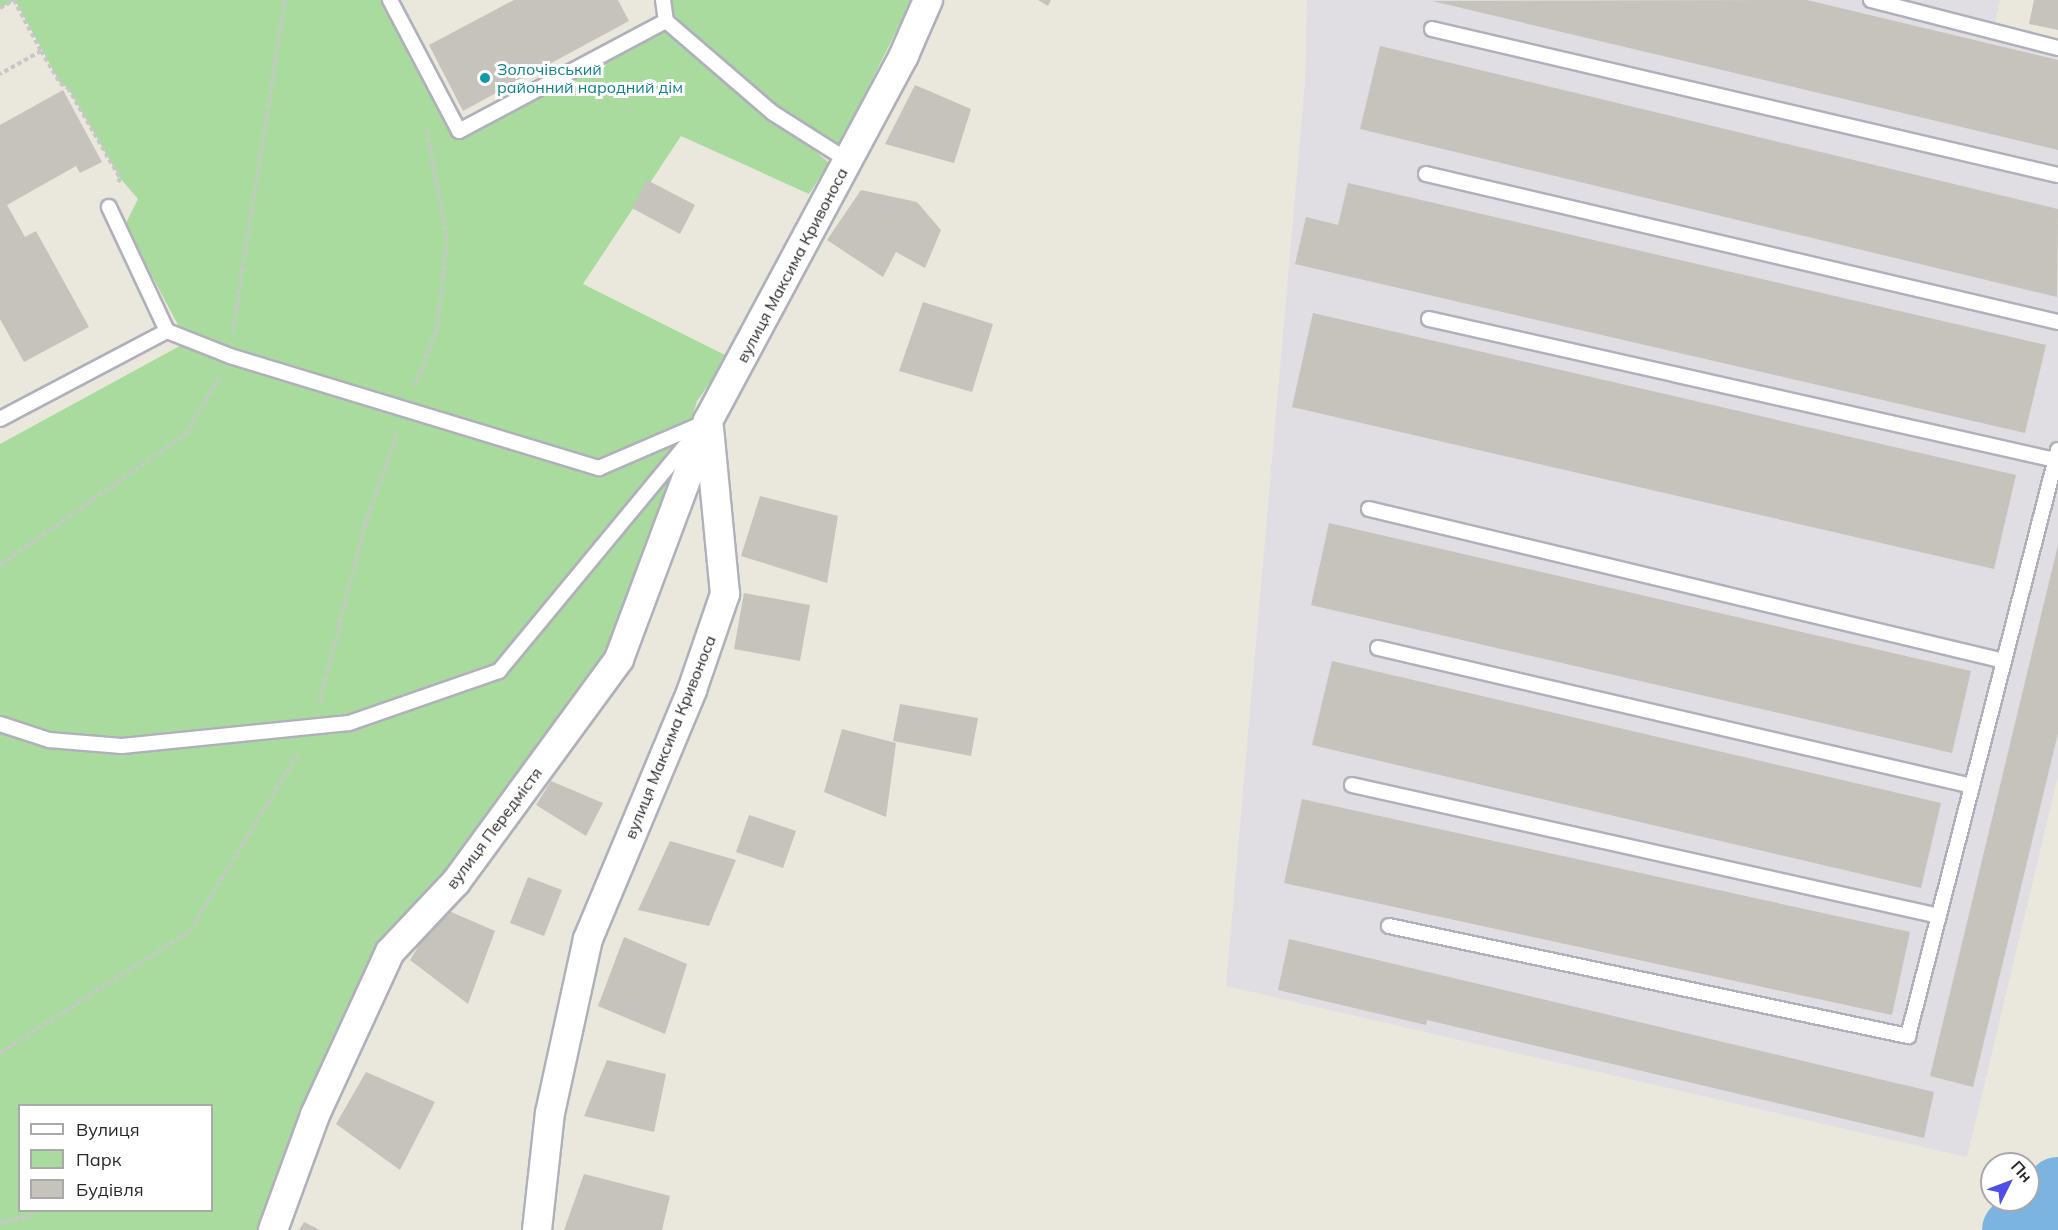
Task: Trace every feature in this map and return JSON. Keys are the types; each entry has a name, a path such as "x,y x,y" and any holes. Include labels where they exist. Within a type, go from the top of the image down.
{"street":[{"name":"вулиця Максима Кривоноса","path":"537,1230 550,1113 588,939 692,690 725,594 708,421 904,55 928,0"},
{"name":"вулиця Передмістя","path":"273,1230 315,1115 390,952 456,882 620,659 708,421"}],"lane":[{"path":"390,0 459,131 666,21"},
{"path":"663,0 666,21 772,113 847,160"},
{"path":"1871,0 2058,48"},
{"path":"1432,29 2058,175"},
{"path":"1426,174 2058,322"},
{"path":"109,207 167,331 187,342 405,411 599,468 708,421"},
{"path":"1389,926 1908,1036 2057,454 1429,319"},
{"path":"0,419 167,331"},
{"path":"0,724 49,740 122,746 349,723 499,671 708,421"},
{"path":"1369,509 2004,661"},
{"path":"1378,648 1972,786"},
{"path":"1352,785 1939,916"}],"path":[{"path":"0,8 14,0 42,51 120,178 109,207"},
{"path":"0,74 42,51"},
{"path":"0,1053 190,931 314,726 365,524 405,411 437,330 447,238 423,117"},
{"path":"0,1222 37,1215"}],"shaded area":[{"path":"1307,0 2000,0 1995,24 2058,39 2058,776 1967,1157 1226,986 1305,83"}],"green space":[{"path":"0,0 15,0 0,8"},
{"path":"15,0 390,0 459,130 666,21 663,0 912,0 839,145 775,115 829,163 809,194 681,136 583,284 729,357 697,401 619,659 390,952 273,1230 0,1230 0,444 187,342 125,225 138,199 120,178 68,88 60,83"}],"building":[{"name":"Золочівський районний народний дім","path":"514,0 618,0 629,21 463,111 429,45"},
{"path":"1038,0 1051,0 1048,6"},
{"path":"1807,0 2058,60 2058,150 1432,1"},
{"path":"2034,0 2058,0 2058,30 2029,24"},
{"path":"1380,46 2058,209 2057,297 1360,129"},
{"path":"915,85 971,109 954,163 885,144"},
{"path":"63,90 102,162 80,173 76,166 7,205 25,237 36,231 89,327 24,362 0,319 0,125"},
{"path":"647,180 695,205 680,234 632,208"},
{"path":"1348,183 2046,345 2025,433 1295,264 1306,217 1338,225"},
{"path":"861,190 917,202 941,230 925,268 896,252 883,277 827,240"},
{"path":"923,302 993,324 972,392 899,371"},
{"path":"1313,313 2016,475 1994,569 1292,407"},
{"path":"760,496 838,516 827,583 741,556"},
{"path":"1329,523 1971,671 1952,753 1311,605"},
{"path":"2058,545 2058,733 1973,1087 1930,1076"},
{"path":"744,593 810,605 800,661 734,649"},
{"path":"1332,661 1941,803 1921,888 1312,745"},
{"path":"900,704 978,718 971,756 893,741"},
{"path":"842,729 896,743 886,817 824,792"},
{"path":"551,781 603,803 586,836 536,805"},
{"path":"1302,799 1910,932 1892,1015 1284,883"},
{"path":"749,815 796,831 783,868 736,852"},
{"path":"670,841 736,860 709,926 638,910"},
{"path":"528,877 562,890 544,936 510,923"},
{"path":"442,908 495,931 468,1004 410,960"},
{"path":"624,937 687,964 665,1034 598,1006"},
{"path":"1289,939 1934,1092 1924,1138 1427,1020 1426,1025 1278,990"},
{"path":"607,1060 666,1074 654,1132 584,1116"},
{"path":"366,1072 435,1102 400,1170 336,1124"},
{"path":"584,1174 670,1196 662,1230 564,1230"},
{"path":"304,1222 320,1230 299,1230"}],"waterway":[{"path":"2014,1230 2058,1189"}],"place":[{"name":"Золочівський районний народний дім","path":"485,78"}]}
